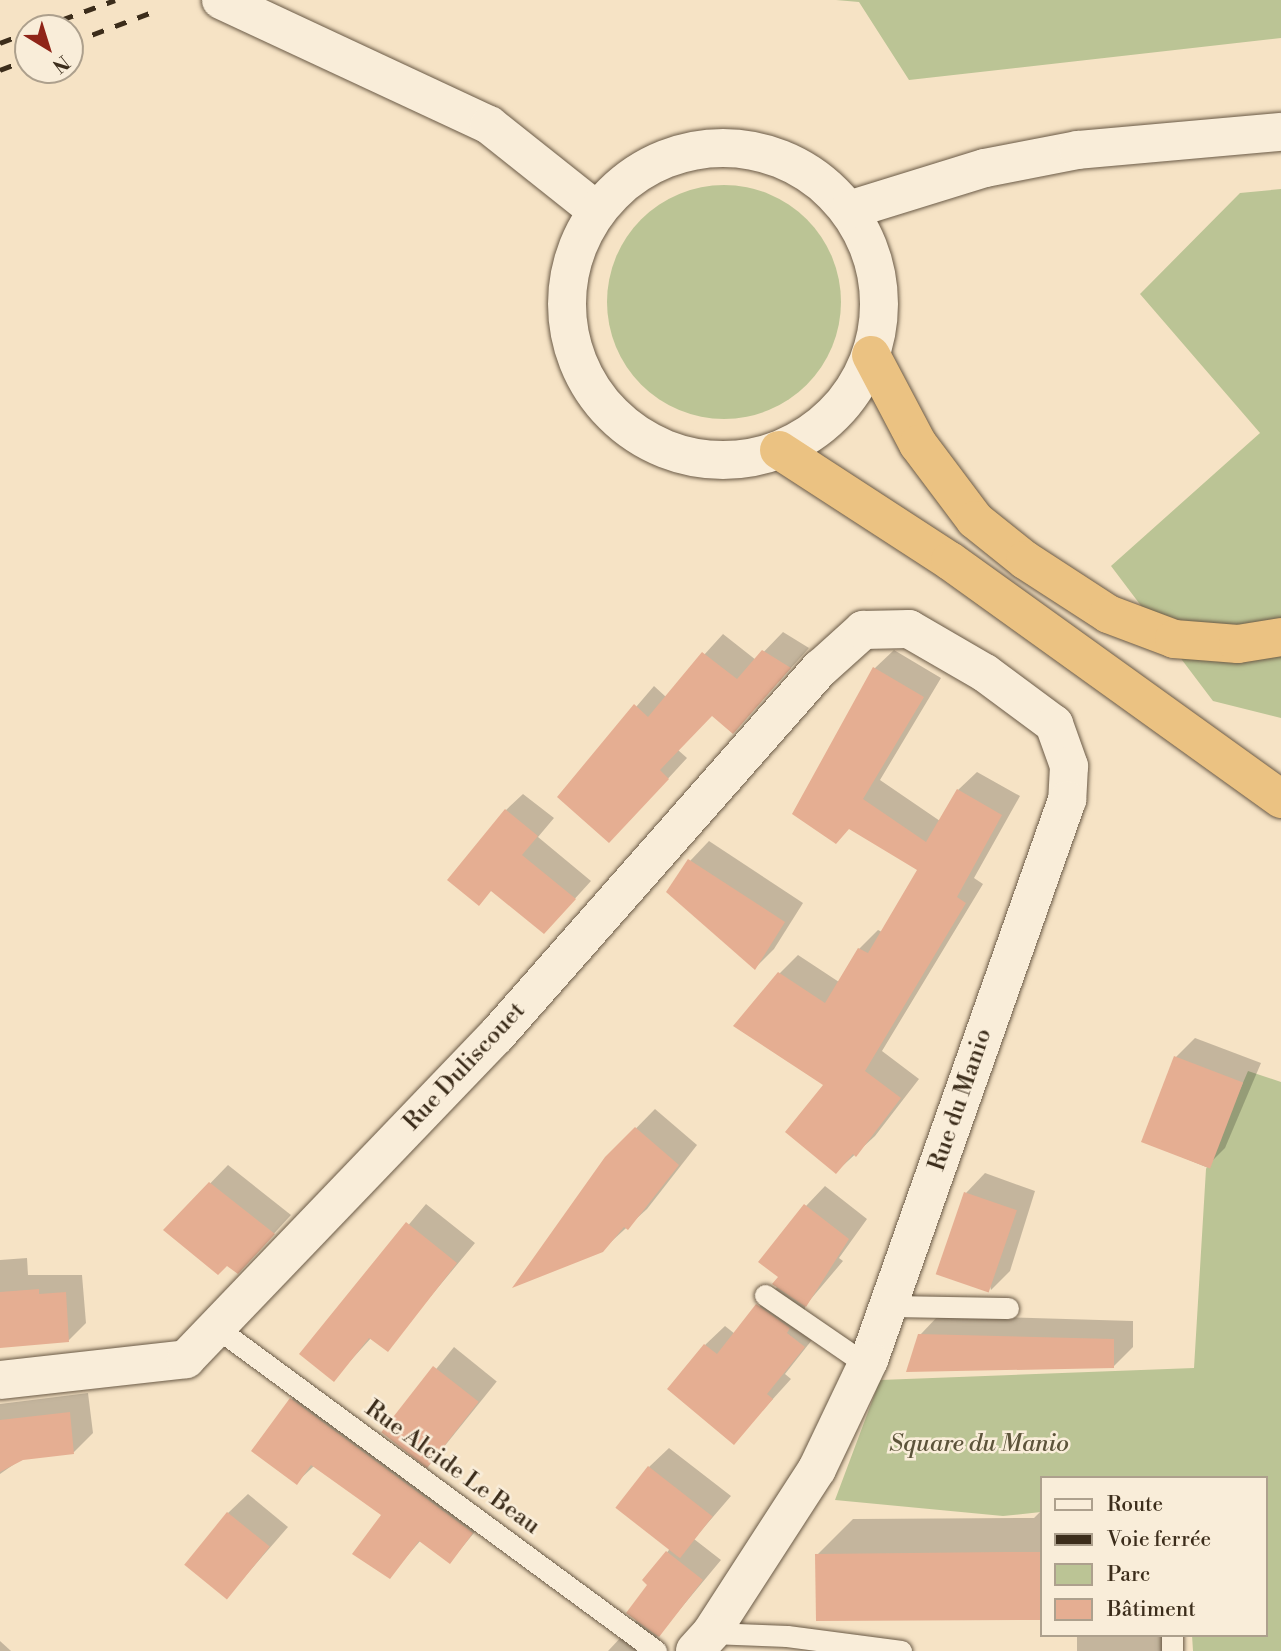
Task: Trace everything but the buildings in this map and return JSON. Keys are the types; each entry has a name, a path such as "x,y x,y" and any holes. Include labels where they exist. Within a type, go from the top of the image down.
{"highway":[{"path":"871,355 918,444 975,520 1025,559 1108,614 1174,639 1238,644 1281,637"},
{"path":"779,450 950,561 1281,799"}],"street":[{"path":"221,0 489,125 597,211"},
{"path":"849,210 985,168 1078,150 1281,132"},
{"path":"723,147 771,154 804,171 849,210 872,255 879,305 871,355 856,386 835,412 779,450 747,458 680,454 649,442 621,423 598,398 580,370 570,338 566,305 569,271 597,211 632,176 675,154 723,147"},
{"name":"Rue du Manio","path":"707,1645 817,1469 867,1365 1066,800 1069,766 1054,724 985,673 909,629 863,630"},
{"name":"Rue Duliscouet","path":"0,1380 186,1359 496,1037 821,668 863,630"}],"lane":[{"path":"765,1295 867,1365"},
{"path":"888,1306 1008,1308"},
{"name":"Rue Alcide Le Beau","path":"217,1328 656,1651"},
{"path":"707,1645 787,1636 901,1651"}],"green space":[{"path":"836,0 1281,0 1281,38 909,80 859,2"},
{"path":"713,185 735,185 769,194 807,219 832,257 839,279 839,325 832,347 807,385 779,405 758,414 735,419 713,419 690,414 669,405 650,393 633,376 612,336 607,313 607,291 612,268 621,247 633,228 650,211 690,190"},
{"path":"1281,189 1281,718 1213,701 1111,566 1260,433 1140,294 1240,193"},
{"name":"Square du Manio","path":"1248,1071 1281,1082 1281,1651 1193,1651 1192,1637 1267,1637 1267,1476 1040,1476 1040,1512 1003,1516 835,1500 880,1380 1194,1368 1206,1169"}],"railway":[{"path":"77,14 115,0"},
{"path":"84,38 158,10"},
{"path":"0,43 14,38"},
{"path":"0,70 14,64"}]}
